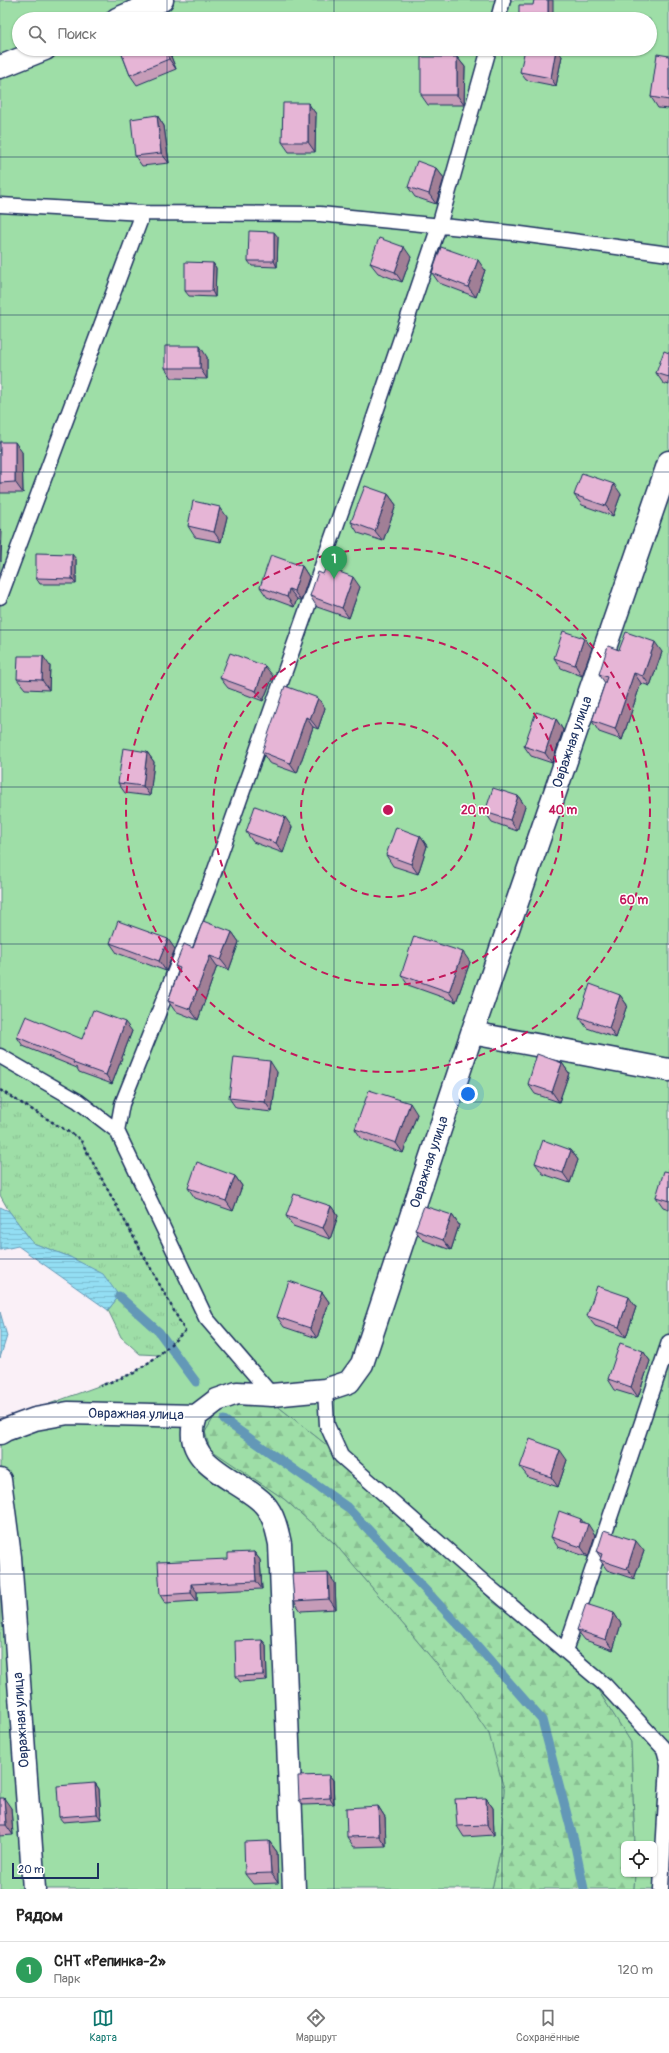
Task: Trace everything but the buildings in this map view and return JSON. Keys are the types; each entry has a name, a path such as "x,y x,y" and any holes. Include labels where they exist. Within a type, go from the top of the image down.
{"street":[{"path":"134,12 162,0"},
{"path":"0,67 28,56"},
{"name":"Овражная улица","path":"0,1433 35,1420 68,1413 196,1416 217,1400 237,1393 272,1395 324,1390 348,1382 362,1364 472,1033 669,462"},
{"path":"472,1033 669,1070"},
{"path":"196,1416 192,1432 196,1449 206,1463 249,1491 265,1504 275,1523 280,1544 294,1889"},
{"name":"Овражная улица","path":"0,1480 10,1556 34,1889"}],"lane":[{"path":"500,12 503,0"},
{"path":"117,1131 122,1104 211,881 364,447 439,226 487,56"},
{"path":"0,205 143,213 320,214 513,233 669,254"},
{"path":"0,597 143,213"},
{"path":"0,1056 78,1101 117,1131 168,1241 206,1318 272,1395"},
{"path":"565,1651 669,1342"},
{"path":"324,1390 327,1425 341,1456 487,1585 605,1685 664,1749 668,1764 661,1889"}],"path":[{"path":"0,1090 80,1139 185,1331 158,1355"}],"green space":[{"path":"0,0 669,0 669,1889 634,1889 635,1877 657,1877 657,1841 635,1841 631,1742 586,1671 493,1602 391,1499 275,1404 236,1401 217,1412 205,1432 210,1449 284,1499 335,1544 462,1694 489,1734 504,1789 501,1847 492,1889 0,1889 0,1422 134,1373 159,1355 185,1331 80,1139 0,1090"},
{"path":"0,1090 80,1139 185,1331 159,1355 140,1354 121,1337 108,1310 119,1296 70,1257 33,1243 9,1211 0,1195"},
{"path":"236,1401 275,1404 333,1450 586,1671 631,1742 635,1841 621,1841 621,1877 635,1877 634,1889 492,1889 501,1847 504,1789 488,1734 462,1694 335,1544 284,1499 209,1449 205,1432 217,1412"}],"water":[{"path":"0,1207 9,1211 33,1243 70,1257 103,1274 119,1296 108,1310 18,1246 0,1250"},
{"path":"0,1312 7,1336 0,1358"}],"waterway":[{"path":"119,1296 159,1332 196,1382"},
{"path":"224,1420 347,1507 467,1634 542,1720 574,1841 584,1889"}],"place":[{"name":"СНТ «Репинка-2»","path":"334,579"}]}
